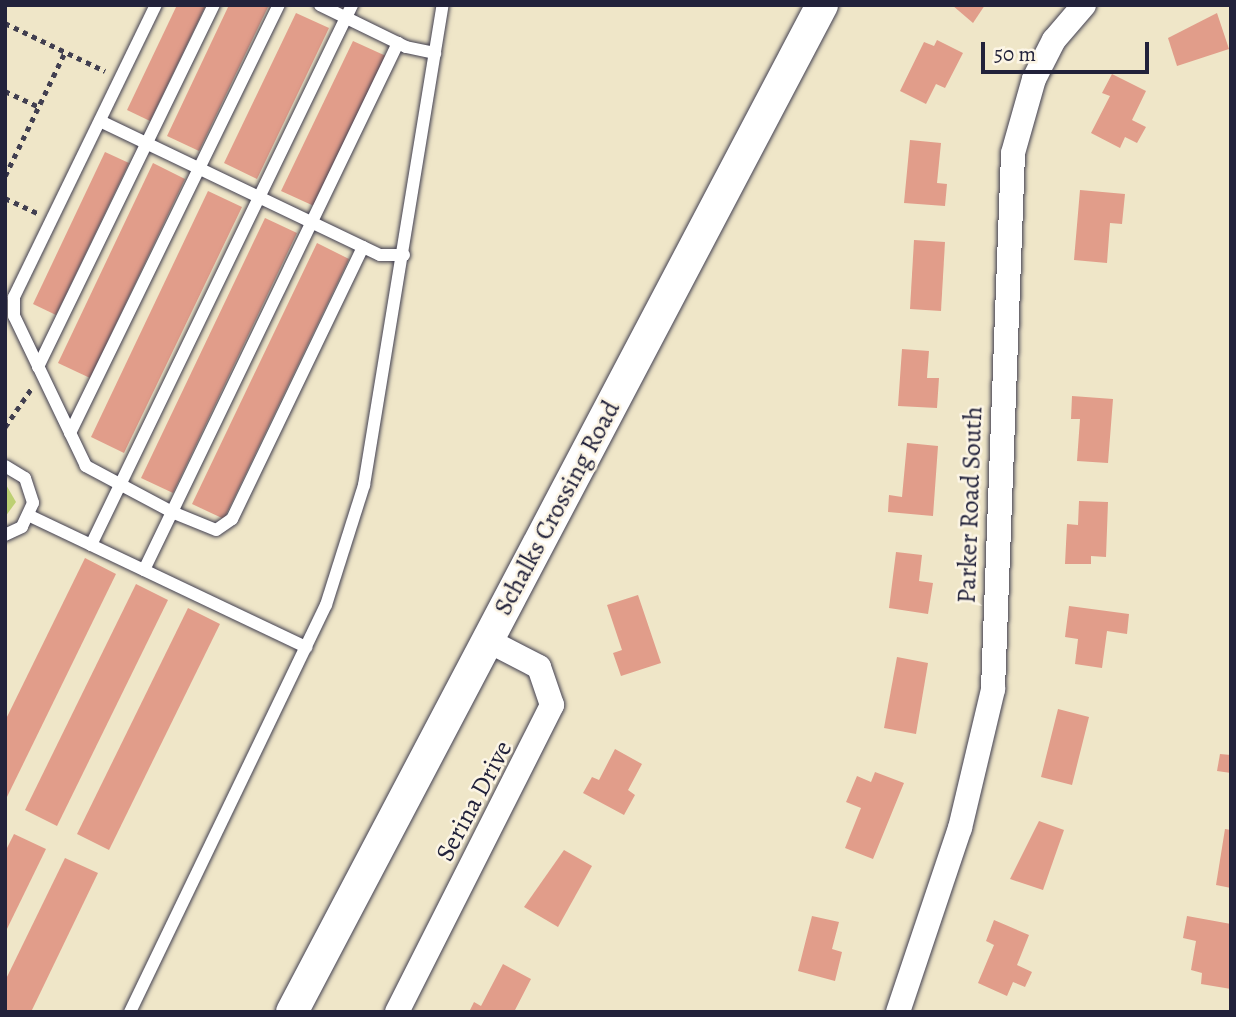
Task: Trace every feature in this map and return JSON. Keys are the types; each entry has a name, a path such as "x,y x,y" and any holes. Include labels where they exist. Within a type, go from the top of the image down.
{"street":[{"name":"Schalks Crossing Road","path":"292,1012 822,5"},
{"name":"Parker Road South","path":"898,1012 960,828 993,689 1013,153 1043,60 1084,5"},
{"name":"Serina Drive","path":"397,1012 547,725 550,686 539,667 488,640"}],"lane":[{"path":"156,5 14,297 14,316 86,466 118,487 216,530 232,519 363,247"},
{"path":"38,367 214,5"},
{"path":"70,433 279,5"},
{"path":"320,5 398,43 435,53"},
{"path":"91,545 352,5"},
{"path":"130,1012 326,605 364,485 404,255 443,5"},
{"path":"144,570 398,43"},
{"path":"100,121 363,247 404,255"},
{"path":"5,466 31,490 30,516"},
{"path":"30,516 306,647"},
{"path":"5,535 30,516"}],"path":[{"path":"5,23 121,78"},
{"path":"5,176 65,52"},
{"path":"5,91 38,107"},
{"path":"5,198 52,220"},
{"path":"5,427 32,389"}],"green space":[{"path":"5,483 16,502 5,517"}],"building":[{"path":"177,5 206,5 150,121 127,110"},
{"path":"229,5 269,5 199,151 167,136"},
{"path":"952,5 985,5 973,23"},
{"path":"296,13 329,28 257,179 224,163"},
{"path":"1217,13 1229,49 1177,66 1168,38"},
{"path":"937,40 963,53 945,88 936,84 926,104 900,91 924,42 934,46"},
{"path":"353,41 386,56 314,206 281,191"},
{"path":"1112,74 1146,91 1132,120 1146,127 1137,143 1125,137 1120,148 1091,133 1110,96 1102,93"},
{"path":"910,140 941,143 937,183 947,184 945,206 904,203"},
{"path":"105,152 129,163 56,315 33,304"},
{"path":"153,163 185,179 90,378 58,363"},
{"path":"1080,190 1125,194 1122,224 1110,223 1107,263 1074,260"},
{"path":"208,191 242,207 124,453 91,437"},
{"path":"265,218 297,233 173,493 141,478"},
{"path":"914,240 945,242 941,311 910,309"},
{"path":"317,243 349,259 224,519 192,504"},
{"path":"902,349 929,351 927,378 939,378 937,408 898,406"},
{"path":"1072,396 1113,399 1108,463 1077,461 1080,419 1071,419"},
{"path":"907,443 938,446 933,516 888,512 889,495 902,497"},
{"path":"1079,501 1108,502 1106,557 1091,556 1091,564 1065,564 1067,524 1078,525"},
{"path":"896,552 922,555 919,581 933,583 928,614 889,608"},
{"path":"85,558 116,574 5,801 5,721"},
{"path":"136,584 168,600 57,826 25,810"},
{"path":"638,595 661,663 621,676 613,653 622,650 607,605"},
{"path":"1069,606 1129,614 1127,634 1107,631 1102,668 1075,664 1078,639 1065,637"},
{"path":"188,608 220,624 109,850 77,834"},
{"path":"897,657 928,663 916,734 884,728"},
{"path":"1058,709 1089,717 1072,785 1041,777"},
{"path":"615,749 642,764 628,790 635,795 624,815 583,793 592,777 599,780"},
{"path":"1220,754 1231,755 1231,773 1217,771"},
{"path":"875,772 904,783 873,859 845,848 861,808 846,802 857,776 871,782"},
{"path":"1039,821 1064,830 1043,890 1010,879"},
{"path":"1225,829 1231,830 1231,888 1216,885"},
{"path":"14,834 46,849 5,933 5,852"},
{"path":"564,850 592,866 558,927 524,907"},
{"path":"65,858 98,873 31,1012 5,1012 5,981"},
{"path":"812,916 839,922 832,949 842,952 835,981 798,971"},
{"path":"1187,916 1231,924 1231,989 1201,984 1202,973 1191,970 1196,941 1183,938"},
{"path":"994,920 1029,935 1017,965 1032,972 1025,987 1013,982 1007,996 978,983 994,945 986,941"},
{"path":"503,964 531,979 514,1012 469,1012 474,1002 481,1006"}]}
